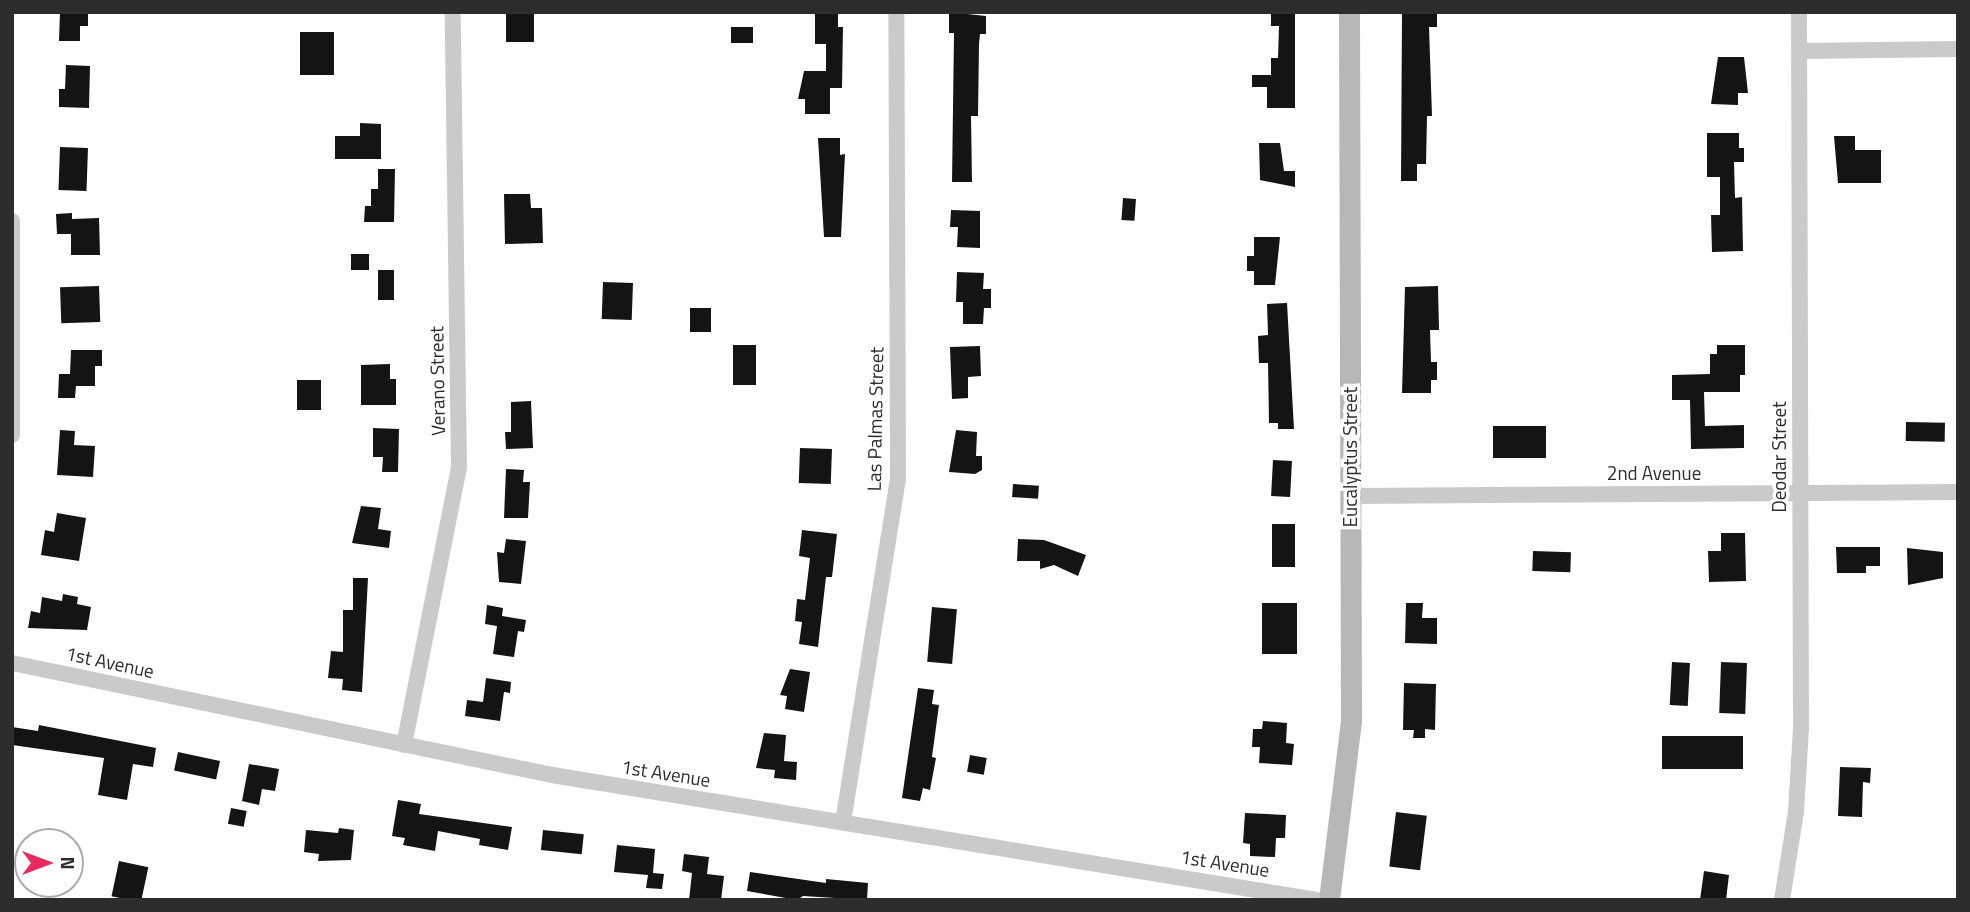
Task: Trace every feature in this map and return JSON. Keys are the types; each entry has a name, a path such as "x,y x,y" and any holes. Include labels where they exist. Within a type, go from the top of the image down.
{"main road":[{"name":"Eucalyptus Street","path":"1329,900 1349,753 1349,12"}],"street":[{"name":"Verano Street","path":"404,745 459,467 453,12"},
{"name":"Las Palmas Street","path":"843,822 898,480 896,12"},
{"name":"Deodar Street","path":"1782,900 1801,754 1799,12"},
{"path":"1800,51 1958,49"},
{"path":"12,221 12,435"},
{"name":"2nd Avenue","path":"1350,496 1958,492"},
{"name":"1st Avenue","path":"12,663 552,775 1317,900"}],"building":[{"path":"60,12 88,12 88,26 80,26 80,41 59,41"},
{"path":"506,12 534,12 534,42 506,42"},
{"path":"815,12 838,12 838,27 843,27 842,88 830,88 830,114 805,114 805,99 798,99 804,71 826,71 826,44 815,44"},
{"path":"949,12 986,16 986,34 980,34 979,44 978,116 971,116 972,182 952,182 954,33 949,33"},
{"path":"1271,12 1295,12 1295,108 1267,108 1267,87 1252,87 1252,75 1271,75 1271,58 1278,58 1279,26 1271,26"},
{"path":"1402,12 1437,12 1437,27 1429,27 1432,116 1427,116 1426,164 1417,164 1417,181 1401,181"},
{"path":"731,27 753,27 753,43 731,43"},
{"path":"300,32 334,32 334,75 300,75"},
{"path":"1718,57 1744,57 1748,93 1738,93 1738,105 1711,104"},
{"path":"66,65 90,66 89,108 59,107 59,89 65,89"},
{"path":"360,123 381,124 381,159 335,159 335,136 360,136"},
{"path":"1707,133 1739,133 1739,148 1744,148 1744,162 1734,162 1735,198 1742,197 1743,251 1712,252 1711,215 1720,215 1720,177 1707,177"},
{"path":"1834,136 1855,136 1855,150 1881,150 1881,183 1838,183"},
{"path":"818,138 840,138 840,155 845,154 841,237 824,237"},
{"path":"1259,143 1280,143 1284,171 1295,171 1295,187 1260,180"},
{"path":"60,147 88,148 86,191 58,190"},
{"path":"378,169 395,169 394,222 364,222 365,206 371,206 371,189 378,189"},
{"path":"504,194 530,194 531,208 542,208 543,243 505,244"},
{"path":"1123,198 1136,199 1134,221 1121,220"},
{"path":"951,210 980,211 980,248 957,247 958,227 950,227"},
{"path":"72,213 72,219 99,218 100,255 71,255 71,234 57,234 56,214"},
{"path":"1254,237 1280,237 1275,285 1254,285 1254,271 1247,271 1247,256 1254,256"},
{"path":"351,254 369,254 369,270 351,270"},
{"path":"378,270 394,270 394,300 378,300"},
{"path":"957,272 984,273 983,289 991,289 991,308 984,308 983,324 963,324 963,302 956,302"},
{"path":"603,282 633,283 632,320 602,319"},
{"path":"99,286 100,322 61,323 60,287"},
{"path":"1438,286 1439,330 1430,330 1431,362 1437,362 1437,380 1431,380 1431,393 1402,393 1405,287"},
{"path":"1287,303 1294,429 1278,429 1278,423 1269,423 1268,363 1259,363 1258,336 1268,335 1267,304"},
{"path":"690,308 711,308 711,332 690,332"},
{"path":"733,345 756,345 756,385 733,385"},
{"path":"1717,345 1745,345 1745,375 1740,375 1740,392 1704,392 1705,426 1744,425 1744,448 1691,449 1690,400 1672,400 1672,375 1710,374 1710,354 1717,354"},
{"path":"980,346 981,376 968,377 968,398 952,399 950,347"},
{"path":"71,350 102,350 102,366 95,366 95,386 76,386 75,398 58,398 59,374 70,374"},
{"path":"390,364 390,379 396,379 396,405 361,405 361,365"},
{"path":"297,380 321,380 321,410 297,410"},
{"path":"531,401 533,448 506,449 505,432 511,432 511,402"},
{"path":"1906,422 1945,423 1945,442 1906,441"},
{"path":"1493,426 1546,426 1546,458 1493,458"},
{"path":"373,428 399,429 398,472 382,472 383,457 373,457"},
{"path":"60,430 75,431 74,445 95,446 93,477 57,475"},
{"path":"956,430 977,432 976,456 982,456 982,470 975,474 949,472"},
{"path":"800,448 832,449 831,484 799,483"},
{"path":"1273,460 1292,461 1290,497 1271,496"},
{"path":"506,469 524,470 523,482 530,482 528,518 504,518"},
{"path":"1013,484 1039,486 1038,499 1012,497"},
{"path":"361,506 381,508 378,529 391,531 389,548 352,543"},
{"path":"57,513 86,518 79,561 41,555 45,530 54,532"},
{"path":"1272,524 1295,524 1295,567 1272,567"},
{"path":"802,530 837,534 832,577 826,577 818,647 799,644 802,622 795,621 797,599 805,600 810,558 799,556"},
{"path":"1721,533 1745,533 1746,581 1709,582 1708,551 1721,551"},
{"path":"506,539 526,541 521,584 499,582 497,552 504,553"},
{"path":"1018,539 1044,540 1086,555 1078,576 1054,565 1040,569 1040,561 1017,561"},
{"path":"1836,547 1880,547 1880,566 1866,566 1866,573 1837,573"},
{"path":"1907,548 1943,552 1943,578 1908,585"},
{"path":"1533,551 1571,552 1570,572 1532,571"},
{"path":"353,578 368,578 362,692 342,690 343,679 328,678 331,651 343,652 343,610 353,610"},
{"path":"63,594 78,597 77,604 91,607 87,630 28,628 31,611 40,613 42,597 62,601"},
{"path":"1262,603 1297,603 1297,654 1262,654"},
{"path":"1406,603 1423,603 1422,618 1437,618 1437,644 1405,643"},
{"path":"487,605 503,608 502,616 526,620 524,632 518,631 514,657 493,654 497,626 485,624"},
{"path":"932,607 957,609 952,664 927,662"},
{"path":"1672,662 1690,663 1688,706 1670,705"},
{"path":"1721,662 1747,663 1745,714 1719,713"},
{"path":"790,669 810,672 804,712 785,709 787,696 780,695"},
{"path":"486,678 511,682 510,693 504,692 500,721 465,716 467,700 483,702"},
{"path":"1404,683 1436,684 1435,730 1425,729 1425,738 1413,738 1414,730 1403,730"},
{"path":"918,688 934,690 932,704 939,705 932,757 936,758 930,790 923,788 920,801 902,798"},
{"path":"1263,721 1287,723 1286,743 1294,744 1292,765 1259,763 1260,747 1252,747 1253,729 1262,729"},
{"path":"39,725 156,748 153,767 133,764 127,800 98,795 104,758 12,745 12,727 38,731"},
{"path":"764,733 786,735 784,761 797,762 796,780 774,778 775,770 756,768"},
{"path":"1662,736 1743,736 1743,769 1662,769"},
{"path":"178,752 220,761 216,780 174,771"},
{"path":"970,755 987,758 984,775 967,772"},
{"path":"249,764 279,769 275,791 262,789 259,805 242,801"},
{"path":"1840,767 1871,768 1870,783 1863,782 1862,817 1838,816"},
{"path":"398,800 421,804 419,814 512,827 508,850 479,845 480,839 438,831 435,851 403,845 405,838 392,836"},
{"path":"231,808 247,811 244,827 228,824"},
{"path":"1396,812 1427,816 1420,870 1389,867"},
{"path":"1245,813 1286,815 1285,838 1276,838 1275,857 1250,856 1250,844 1243,843"},
{"path":"339,828 354,830 351,860 318,861 319,854 304,852 306,830 338,833"},
{"path":"543,830 584,834 582,854 541,850"},
{"path":"617,845 655,849 653,873 664,874 662,889 646,888 648,875 614,872"},
{"path":"684,854 709,857 707,874 724,876 721,900 689,900 692,873 682,871"},
{"path":"119,861 148,867 141,900 112,896"},
{"path":"1704,871 1729,875 1726,900 1700,900"},
{"path":"750,872 826,883 826,879 868,883 867,900 803,896 797,900 747,891"}]}
